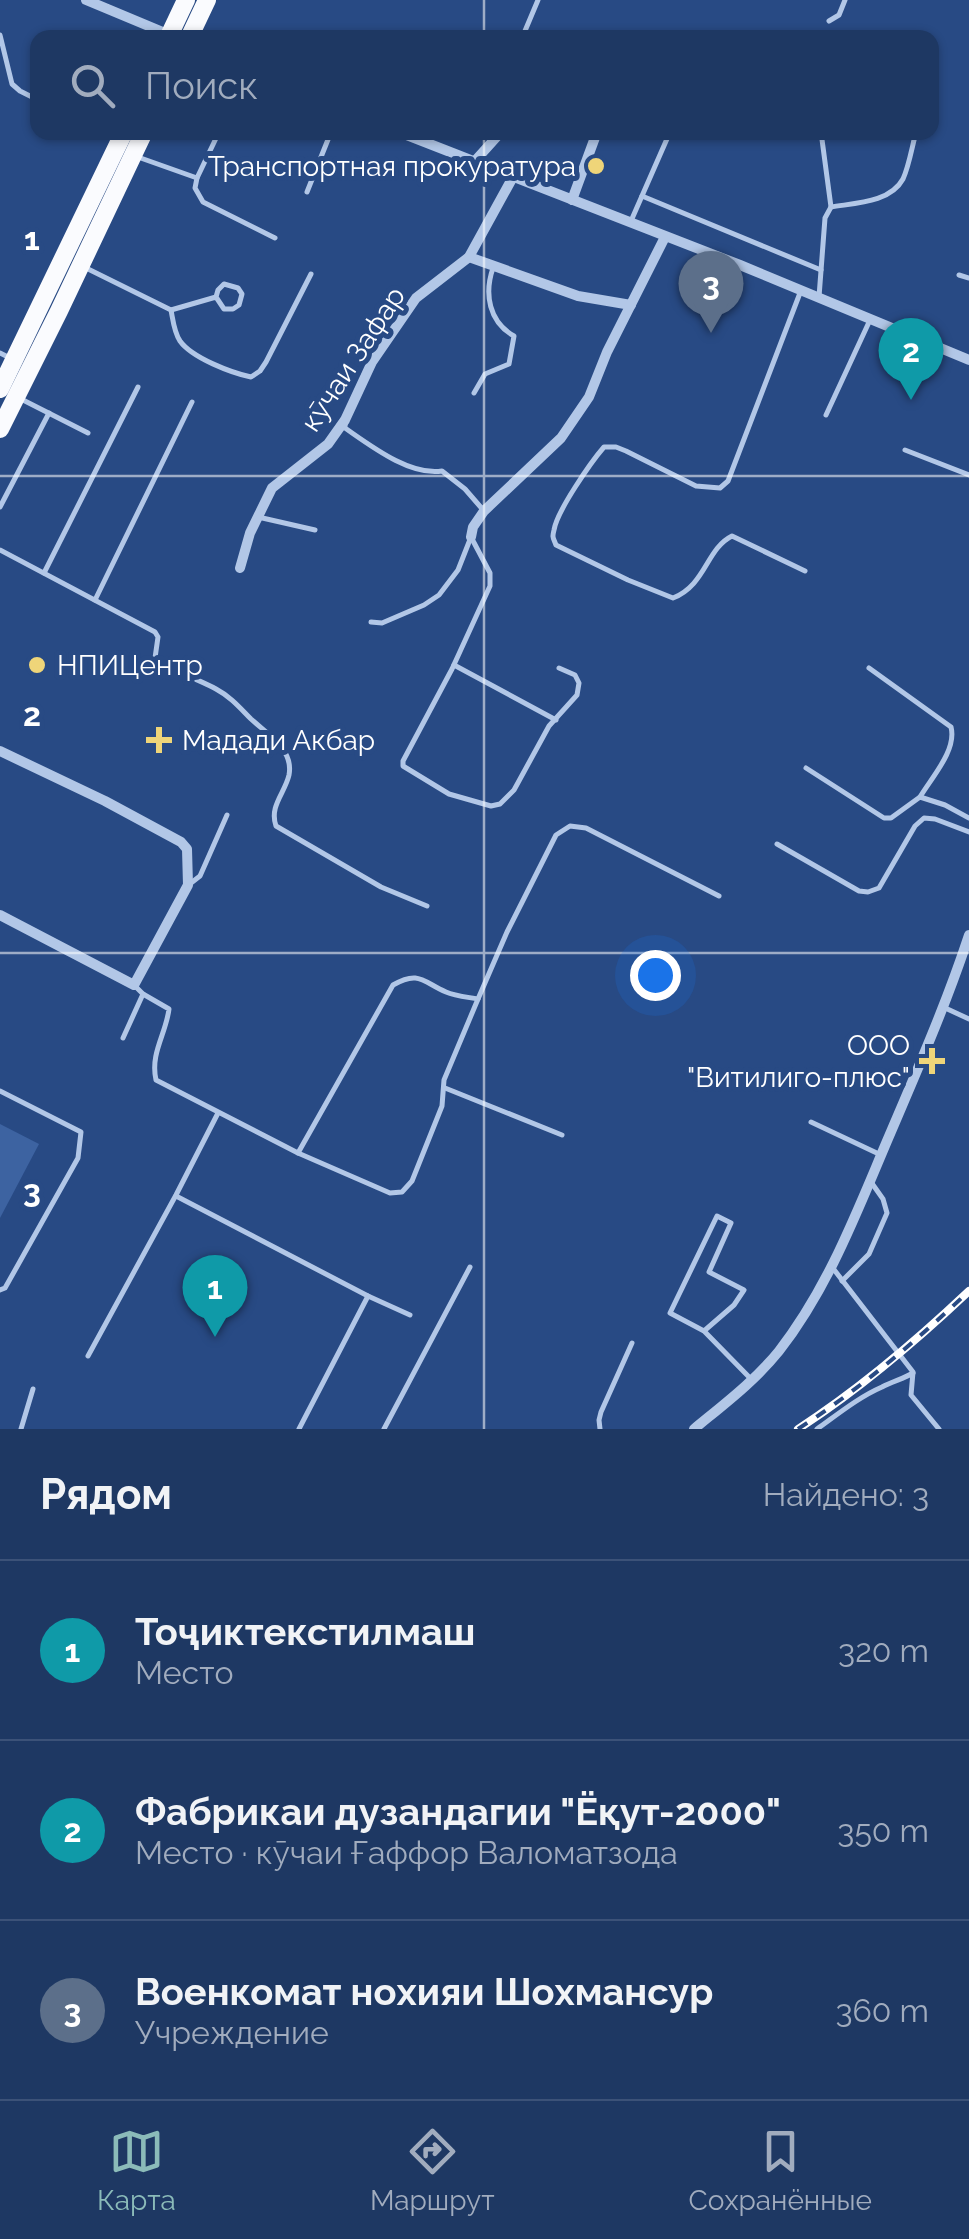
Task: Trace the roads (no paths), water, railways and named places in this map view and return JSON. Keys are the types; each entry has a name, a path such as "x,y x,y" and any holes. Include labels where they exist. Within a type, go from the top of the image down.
{"highway":[{"path":"178,30 186,0"},
{"path":"182,30 207,0"},
{"path":"73,262 114,140"},
{"path":"0,429 15,361 140,140"}],"street":[{"path":"86,0 159,30"},
{"path":"419,140 969,360"},
{"path":"474,162 494,140"},
{"path":"572,200 594,140"},
{"name":"кӯчаи Зафар","path":"240,568 250,533 272,488 328,444 345,420 372,362 416,298 469,256 513,177"},
{"path":"471,538 484,511 561,438 590,396 607,352 665,237"},
{"path":"469,256 578,296 632,305"},
{"path":"0,751 182,842 187,850 188,884 134,985 0,915"},
{"path":"694,1429 775,1356 794,1332 832,1267 944,1007 969,935"}],"lane":[{"path":"525,30 538,0"},
{"path":"829,21 839,15 845,0"},
{"path":"0,35 12,84 30,96"},
{"path":"215,140 195,188 203,202 275,238"},
{"path":"307,192 328,140"},
{"path":"630,224 666,140"},
{"path":"818,297 825,218 831,207 822,140"},
{"path":"831,207 888,194 902,181 914,140"},
{"path":"133,156 197,178"},
{"path":"642,196 821,270"},
{"path":"73,262 171,310 216,297"},
{"path":"474,393 485,374 509,364 514,336 501,328 491,310 488,281 494,266"},
{"path":"171,310 177,334 186,348 251,377 266,362 311,274"},
{"path":"960,275 969,278"},
{"path":"224,284 233,285 242,294 233,310 224,308 216,297 224,284"},
{"path":"801,290 728,481 720,488 696,486 626,451 604,447 556,521 552,535 556,546 674,598 686,593 719,544 732,536 804,571"},
{"path":"826,415 870,320"},
{"path":"44,573 138,387"},
{"path":"8,393 88,433"},
{"path":"96,600 192,402"},
{"path":"0,507 49,413"},
{"path":"345,420 345,428 380,453 429,473 442,471 484,511"},
{"path":"905,450 969,475"},
{"path":"258,517 315,530"},
{"path":"371,622 382,622 440,595 458,570 471,538"},
{"path":"471,538 490,573 490,586 403,761 405,769 448,794 491,806 500,804 514,790 544,734 577,695 579,683 574,675 559,668"},
{"path":"0,550 155,632 158,664 215,688 277,741 290,772 274,811 276,826 381,888 428,906"},
{"path":"454,665 556,720"},
{"path":"806,768 884,818 891,818 920,797 950,747 954,737 951,727 869,668"},
{"path":"920,797 969,818"},
{"path":"188,884 200,876 227,815"},
{"path":"777,844 868,892 879,888 915,826 924,818 935,818 969,832"},
{"path":"134,985 169,1009 153,1066 156,1080 298,1153 390,1194 402,1192 412,1181 442,1106 444,1080 507,932 556,834 570,826 586,828 719,896"},
{"path":"298,1153 394,984 406,978 422,978 447,992 478,999"},
{"path":"123,1038 143,994"},
{"path":"944,1007 969,1018"},
{"path":"444,1088 562,1135"},
{"path":"0,1091 81,1132 78,1158 5,1288 0,1290"},
{"path":"88,1356 218,1112"},
{"path":"811,1122 881,1155"},
{"path":"842,1280 868,1254 886,1213 883,1199 870,1180"},
{"path":"176,1196 410,1315"},
{"path":"704,1331 734,1305 744,1290 709,1272 730,1224 717,1216 670,1313 704,1331 752,1380"},
{"path":"384,1429 470,1266"},
{"path":"832,1267 913,1372 911,1395 939,1429"},
{"path":"298,1429 368,1296"},
{"path":"600,1429 598,1420 632,1343"},
{"path":"817,1429 868,1394 913,1372"},
{"path":"21,1429 33,1389"}],"railway":[{"path":"798,1429 886,1364 969,1291"}],"place":[{"name":"Транспортная прокуратура","path":"596,166"},
{"name":"Военкомат нохияи Шохмансур","path":"711,333"},
{"name":"Фабрикаи дузандагии \"Ёқут-2000\"","path":"911,400"},
{"name":"НПИЦентр","path":"37,665"},
{"name":"Мадади Акбар","path":"159,740"},
{"name":"ООО \"Витилиго-плюс\"","path":"932,1061"},
{"name":"Тоҷиктекстилмаш","path":"215,1337"}]}
